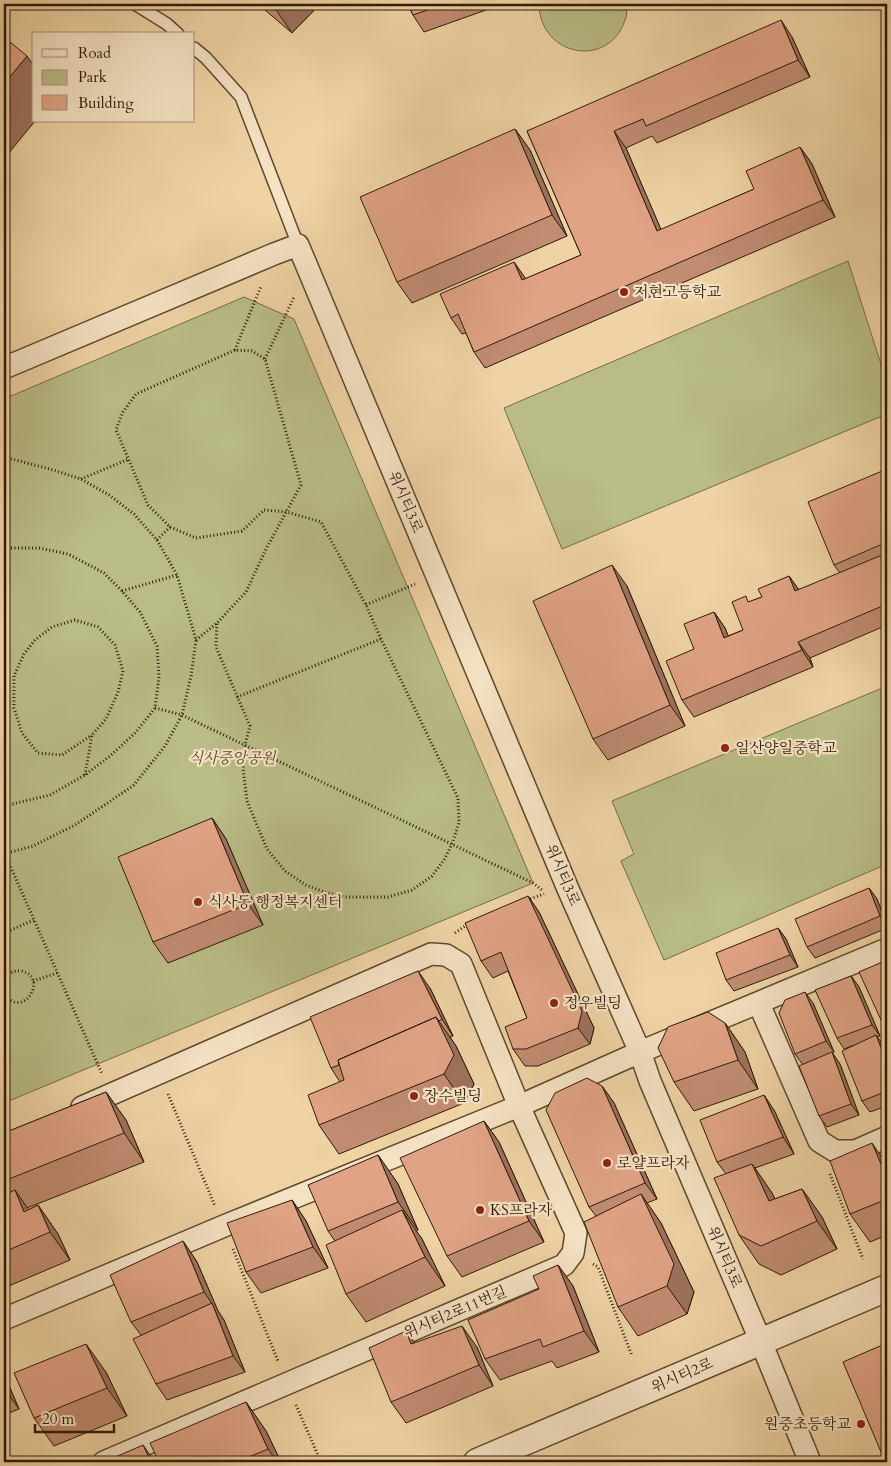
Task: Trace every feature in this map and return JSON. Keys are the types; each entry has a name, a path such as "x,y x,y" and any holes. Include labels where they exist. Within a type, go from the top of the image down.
{"street":[{"path":"4,368 298,245"},
{"name":"위시티3로","path":"298,245 568,889 640,1052 650,1081 762,1342 810,1462"},
{"path":"4,1319 224,1226 519,1106 640,1052 887,949"},
{"name":"위시티2로11번길","path":"67,1114 431,954 446,955 461,964 519,1106 576,1233 573,1253 564,1265 104,1462"},
{"path":"759,1004 819,1141 835,1151 855,1151 887,1137"},
{"name":"위시티2로","path":"477,1462 887,1288"}],"lane":[{"path":"135,4 167,24 176,32"},
{"path":"195,49 206,58 241,97 298,245"}],"path":[{"path":"235,350 264,279"},
{"path":"196,640 217,623 246,592 266,549 301,485 265,359 294,297"},
{"path":"217,623 216,647 250,726 245,744 243,768 247,801 267,849 285,871 324,892 345,897 388,897 412,890 432,876 444,860 459,823 458,798 366,605 321,522 287,512 264,510 242,531 196,538 170,526 148,505 116,430 123,412 136,394 235,350 252,351 265,359"},
{"path":"4,457 50,468 80,479 109,495 134,514 157,540 177,574 196,640 191,676 182,715 165,746 134,785 75,825 33,846 4,854 102,1075"},
{"path":"80,479 129,459"},
{"path":"157,540 170,526"},
{"path":"4,548 39,548 68,554 104,572 140,612 157,646 159,678 155,708 136,732 85,776 50,796 4,806"},
{"path":"122,591 177,574"},
{"path":"366,605 415,584"},
{"path":"85,776 92,736 106,719 118,692 123,671 115,645 98,627 75,620 52,627 36,640 24,654 14,676 14,708 22,733 38,754 62,755 92,736"},
{"path":"237,697 381,639"},
{"path":"155,708 182,715 245,744 533,883 546,893 520,903"},
{"path":"4,933 34,920"},
{"path":"454,934 476,920"},
{"path":"4,980 6,975 16,971 27,973 33,981 33,991 27,1000 23,1002 13,1002 4,993"},
{"path":"33,981 57,972"},
{"path":"4,1032 9,1044 4,1046"},
{"path":"166,1091 216,1208"},
{"path":"832,1167 830,1173 863,1259"},
{"path":"230,1241 281,1369"},
{"path":"587,1260 598,1268 632,1356"},
{"path":"294,1400 321,1462"}],"green space":[{"path":"539,4 627,4 627,13 617,36 605,46 591,50 576,50 562,45 551,36 542,22"},
{"path":"848,261 887,383 887,414 562,549 504,408"},
{"name":"식사중앙공원","path":"244,297 294,319 533,883 4,1103 4,399"},
{"path":"887,686 887,864 664,960 621,861 634,854 612,801"}],"building":[{"path":"408,4 445,4 413,15"},
{"path":"781,20 798,60 646,126 643,119 614,131 657,231 754,189 746,171 800,147 823,200 474,352 458,314 451,318 440,294 514,262 522,280 581,255 527,131"},
{"path":"4,37 27,56 4,84"},
{"path":"515,129 552,215 397,282 360,197"},
{"path":"887,469 887,542 834,565 808,502"},
{"path":"887,553 887,604 798,642 802,650 682,700 666,661 694,649 684,624 714,612 724,638 743,630 732,602 746,596 748,602 762,597 758,589 789,576 795,591"},
{"path":"612,565 670,705 593,739 533,601"},
{"name":"식사동 행정복지센터","path":"212,818 248,904 153,942 118,857"},
{"path":"869,888 880,916 807,947 795,919"},
{"name":"정우빌딩","path":"528,896 582,1011 578,1028 526,1049 513,1049 505,1027 527,1018 501,952 481,961 465,923"},
{"path":"778,928 790,955 726,980 716,953"},
{"path":"887,960 887,1019 882,1022 859,972"},
{"path":"418,971 442,1019 439,1021 436,1017 338,1060 339,1065 331,1068 310,1017"},
{"path":"851,976 872,1025 837,1038 815,990"},
{"path":"805,992 826,1041 795,1054 779,1013 785,1000"},
{"path":"708,1012 725,1023 738,1060 674,1082 658,1048 668,1027"},
{"path":"436,1017 454,1055 444,1074 319,1125 308,1095 344,1080 338,1060"},
{"path":"876,1035 887,1063 887,1091 862,1101 842,1051"},
{"path":"832,1052 851,1104 819,1116 799,1066"},
{"name":"로얄프라자","path":"587,1078 602,1086 645,1183 589,1207 546,1110 555,1093"},
{"path":"106,1092 124,1133 4,1181 4,1133"},
{"path":"764,1095 783,1137 717,1162 700,1120"},
{"name":"KS프라자","path":"484,1121 529,1221 447,1256 400,1158"},
{"path":"872,1143 887,1178 887,1199 850,1214 830,1161"},
{"path":"378,1155 398,1202 328,1231 308,1185"},
{"path":"752,1164 769,1201 802,1189 817,1221 761,1246 739,1235 714,1178"},
{"path":"15,1190 24,1212 38,1205 50,1232 4,1252 4,1195"},
{"path":"641,1194 674,1264 667,1286 618,1307 584,1222"},
{"path":"292,1200 313,1247 246,1272 227,1223"},
{"path":"402,1210 425,1257 346,1294 326,1245"},
{"path":"183,1241 204,1292 131,1322 110,1275"},
{"path":"558,1265 584,1331 543,1347 540,1339 485,1359 468,1320 539,1289 533,1276"},
{"path":"212,1303 233,1356 156,1384 133,1339"},
{"path":"462,1326 479,1365 391,1402 369,1348 406,1331 411,1344"},
{"path":"887,1343 887,1449 881,1452 843,1362"},
{"path":"86,1344 107,1388 34,1418 14,1373"},
{"path":"246,1402 268,1449 237,1462 159,1462 150,1443"},
{"path":"143,1445 151,1462 104,1462"}],"place":[{"name":"저현고등학교","path":"624,292"},
{"name":"일산양일중학교","path":"725,748"},
{"name":"식사동 행정복지센터","path":"198,902"},
{"name":"정우빌딩","path":"554,1003"},
{"name":"장수빌딩","path":"414,1096"},
{"name":"로얄프라자","path":"607,1163"},
{"name":"KS프라자","path":"480,1210"},
{"name":"원중초등학교","path":"861,1424"}]}
